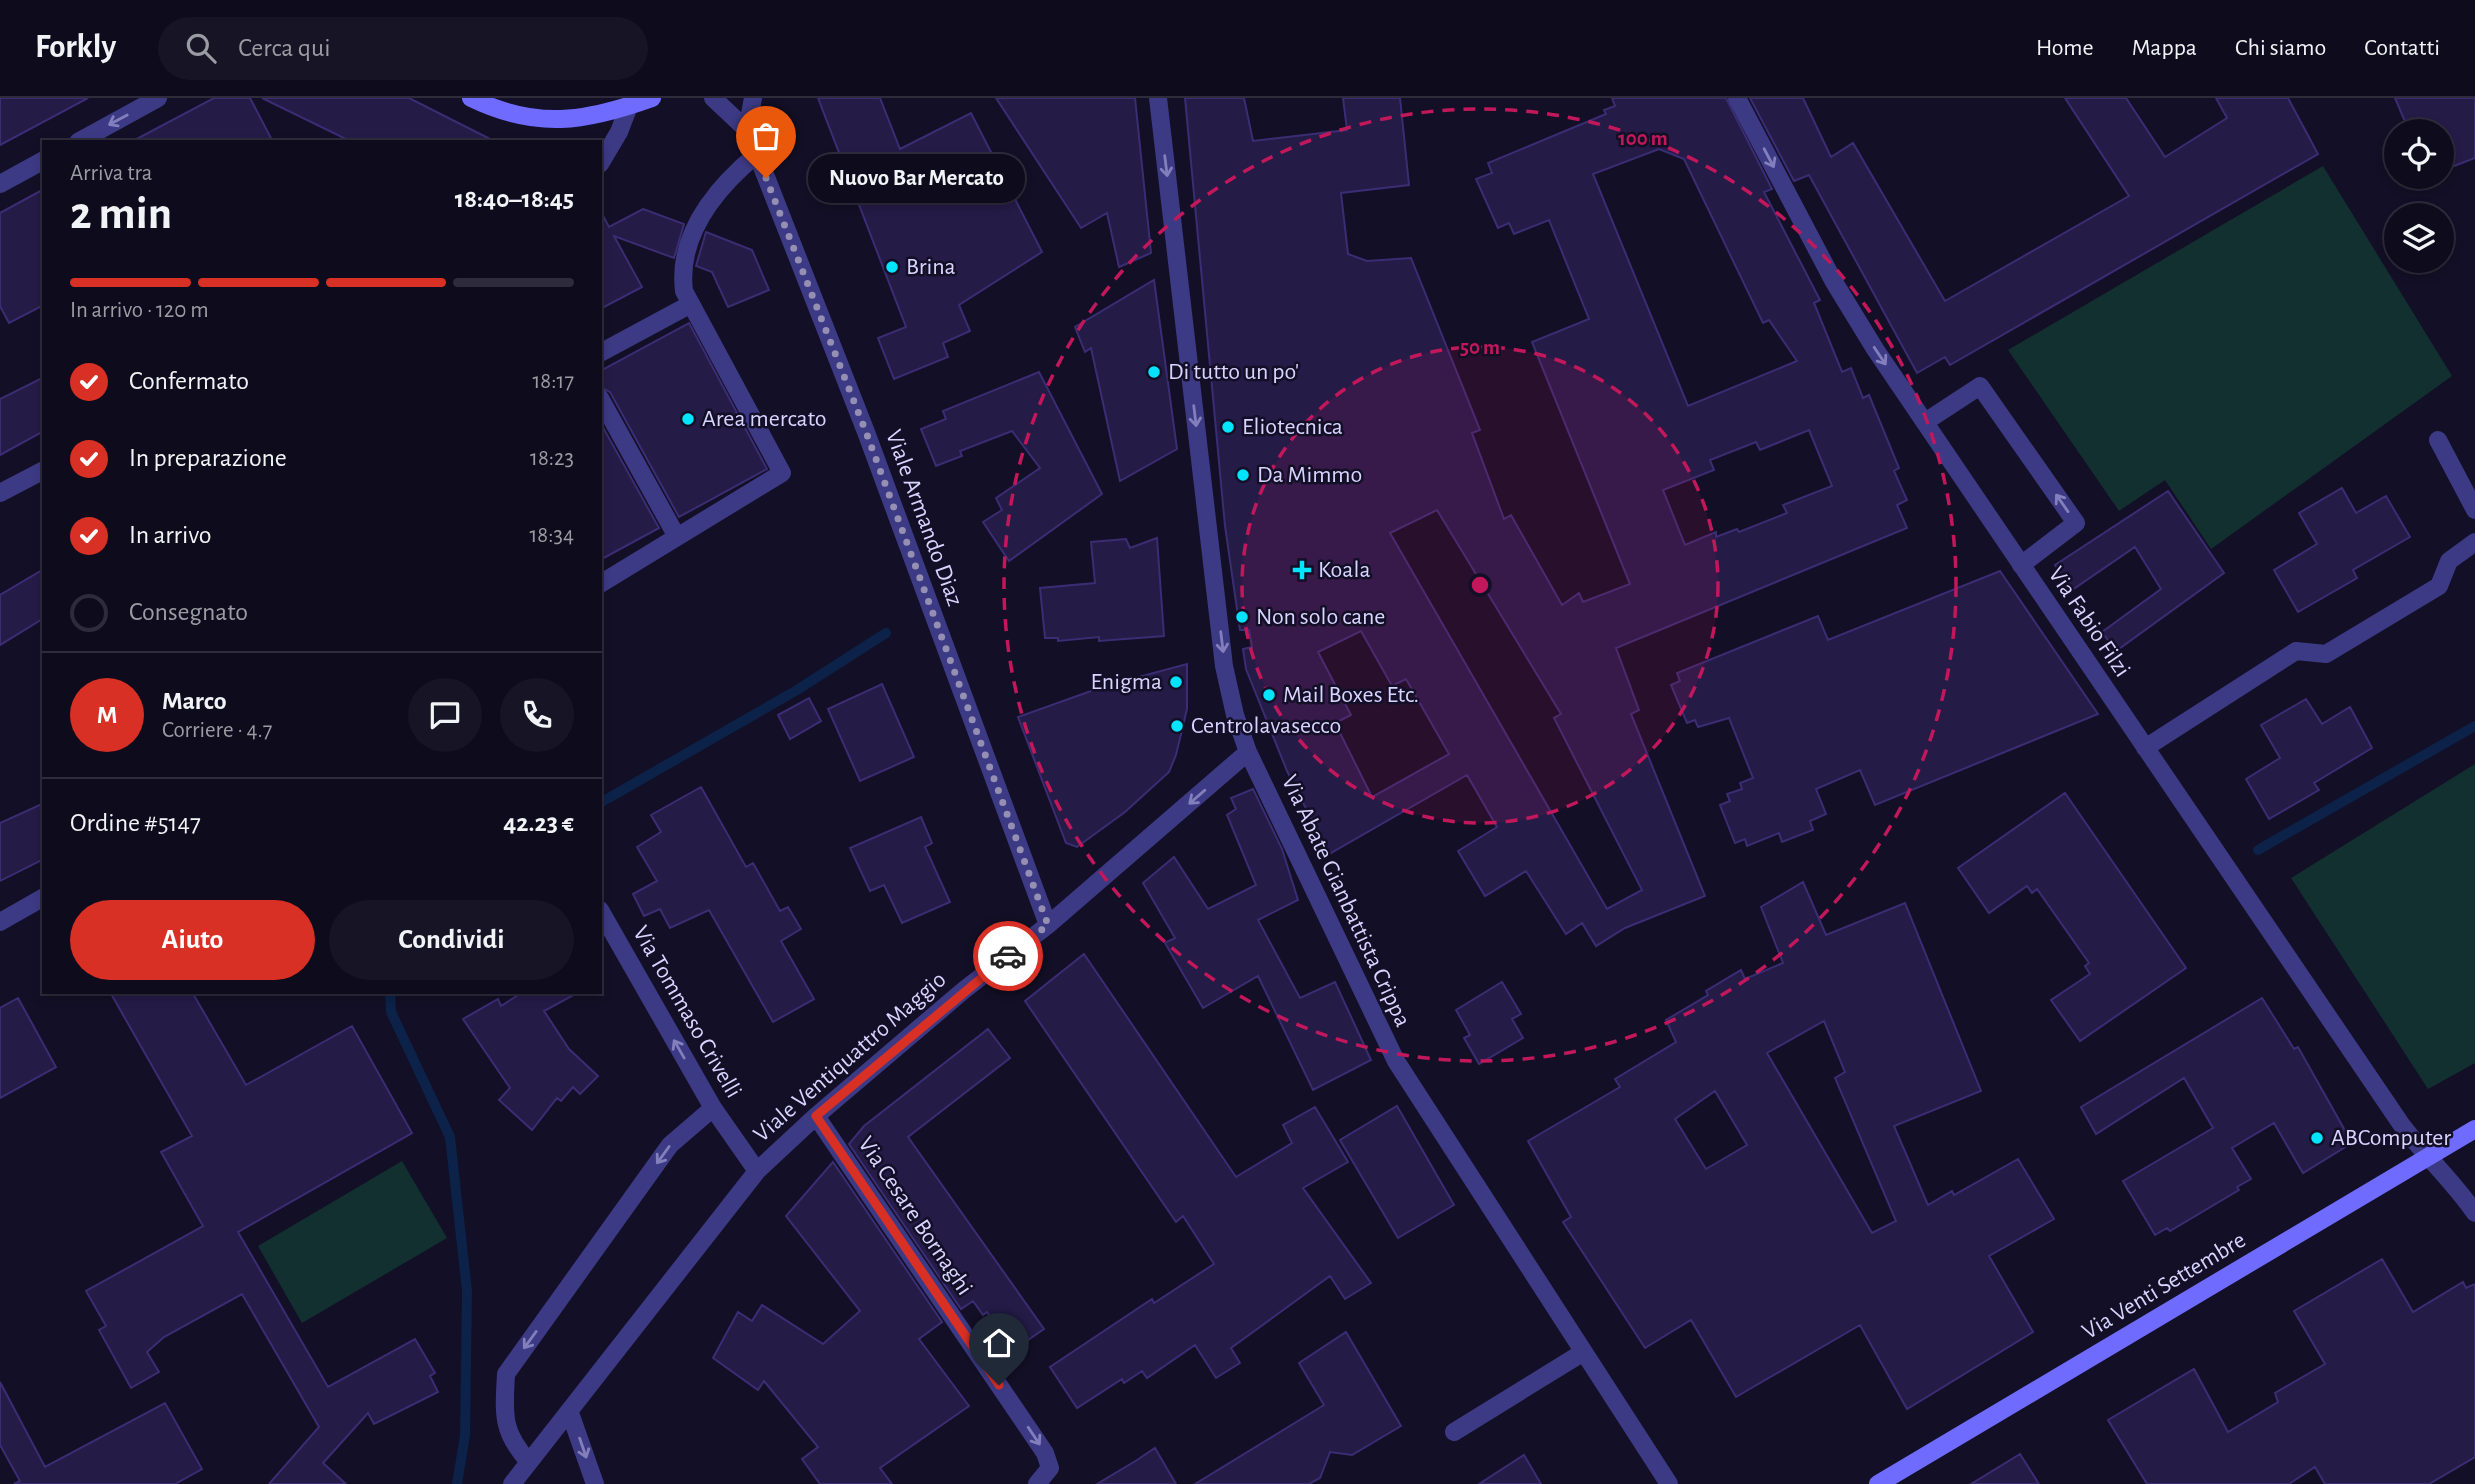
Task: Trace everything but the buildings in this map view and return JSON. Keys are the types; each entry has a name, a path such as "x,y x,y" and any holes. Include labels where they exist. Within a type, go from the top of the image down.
{"street":[{"path":"82,140 158,98"},
{"path":"477,101 543,121 629,106 652,98"},
{"name":"Viale Armando Diaz","path":"713,98 747,130 757,154 866,432 1048,925"},
{"path":"747,130 753,98"},
{"name":"Via Abate Gianbattista Crippa","path":"1158,98 1224,666 1235,715 1248,752 1396,1061 1669,1484"},
{"name":"Via Fabio Filzi","path":"1737,98 1834,282 1925,422 2426,1158 2459,1189 2475,1213"},
{"path":"602,161 620,132 629,106"},
{"path":"602,583 782,473 684,291 682,270 702,210 757,154"},
{"path":"2,179 42,161"},
{"path":"602,352 691,304"},
{"path":"1925,422 1980,386 2076,523 2021,565"},
{"path":"602,402 677,537"},
{"path":"2438,440 2475,510"},
{"path":"0,493 42,471"},
{"path":"2145,748 2296,651 2326,654 2440,586 2449,561 2475,542"},
{"name":"Viale Ventiquattro Maggio","path":"512,1484 757,1171 816,1116 964,990 1048,925 1248,752"},
{"path":"0,922 42,898"},
{"name":"Via Tommaso Crivelli","path":"602,915 712,1108 757,1171"},
{"path":"529,1462 509,1438 504,1407 506,1374 670,1145 712,1108"},
{"name":"Via Cesare Bornaghi","path":"816,1116 1045,1453 1050,1468 1037,1484"},
{"name":"Via Venti Settembre","path":"1878,1484 2475,1129"},
{"path":"1454,1432 1583,1353"},
{"path":"570,1413 595,1484"}],"green space":[{"path":"2323,166 2384,265 2384,273 2389,273 2452,376 2211,549 2165,480 2119,511 2008,350"},
{"path":"2475,764 2475,1063 2428,1089 2291,878"},
{"path":"402,1161 447,1238 302,1323 258,1246"}],"waterway":[{"path":"602,802 797,690 886,633"},
{"path":"2258,850 2475,726"},
{"path":"390,994 391,1012 450,1137 467,1291 465,1435 457,1484"}],"way so far":[{"path":"766,178 866,432 1048,925 1008,956"}],"place":[{"name":"Nuovo Bar Mercato","path":"766,178"},
{"name":"Brina","path":"892,267"},
{"name":"Di tutto un po'","path":"1154,372"},
{"name":"Area mercato","path":"688,419"},
{"name":"Eliotecnica","path":"1228,427"},
{"name":"Da Mimmo","path":"1243,475"},
{"name":"Koala","path":"1302,570"},
{"name":"Non solo cane","path":"1242,617"},
{"name":"Enigma","path":"1176,682"},
{"name":"Mail Boxes Etc.","path":"1269,695"},
{"name":"Centrolavasecco","path":"1177,726"},
{"name":"ABComputer","path":"2317,1138"}],"route":[{"path":"999,1385 816,1116 1008,956"}]}
